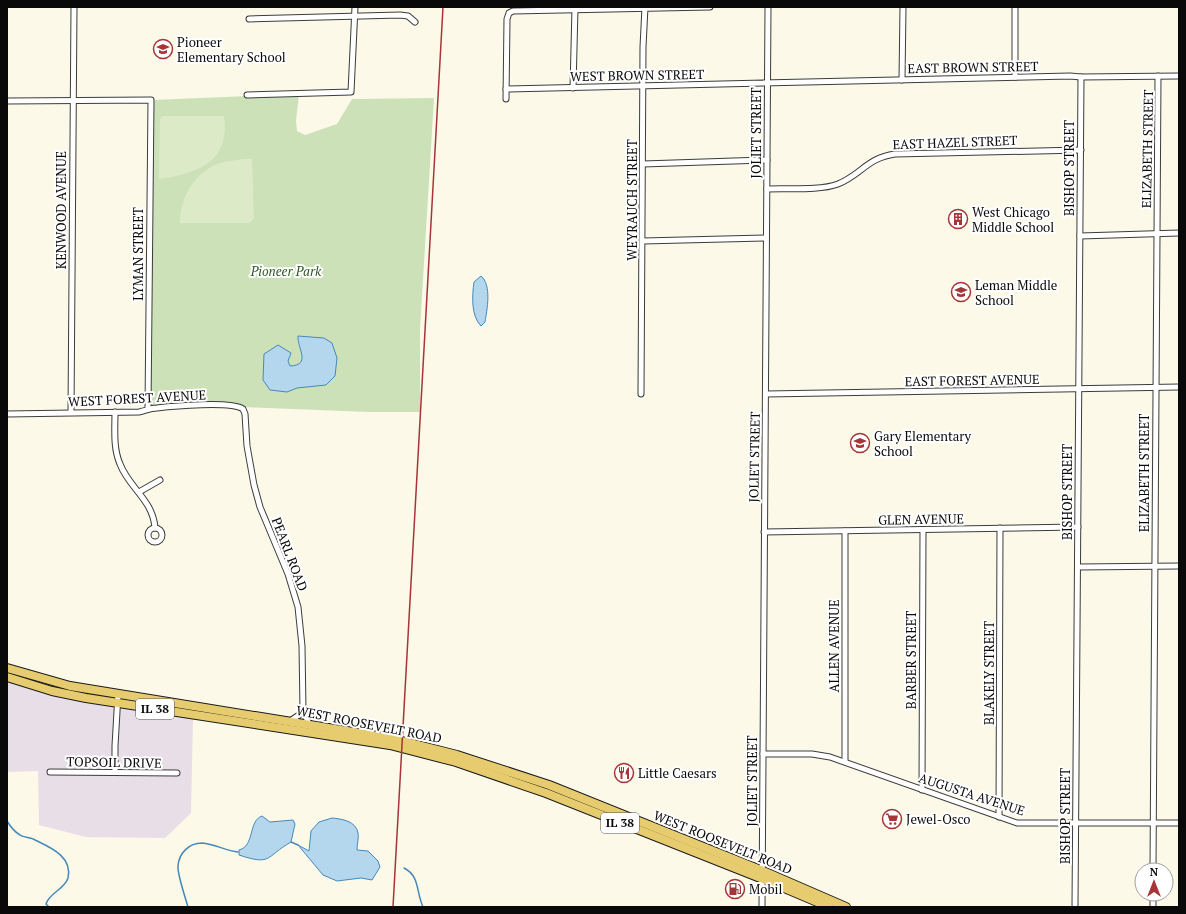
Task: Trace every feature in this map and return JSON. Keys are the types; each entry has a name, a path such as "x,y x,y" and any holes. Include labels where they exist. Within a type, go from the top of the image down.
{"main road":[{"name":"WEST ROOSEVELT ROAD","path":"7,668 54,682 118,694 309,724 410,742 488,764 549,785 763,875 829,907"},
{"name":"WEST ROOSEVELT ROAD","path":"7,677 52,691 118,703 305,731 414,750 510,779 846,907"}],"street":[{"name":"KENWOOD AVENUE","path":"71,412 74,7"},
{"path":"247,95 352,92 355,7"},
{"path":"506,99 507,19 509,13 516,11 575,8 710,7"},
{"name":"JOLIET STREET","path":"762,907 768,7"},
{"path":"902,80 903,7"},
{"path":"1014,77 1015,7"},
{"path":"573,88 575,8"},
{"name":"WEYRAUCH STREET","path":"641,394 645,8"},
{"path":"249,19 408,16 415,22"},
{"name":"EAST BROWN STREET","path":"768,83 1070,76 1081,78 1179,76"},
{"name":"ELIZABETH STREET","path":"1153,862 1158,76"},
{"name":"BISHOP STREET","path":"1075,907 1081,78"},
{"name":"WEST BROWN STREET","path":"506,89 768,83"},
{"name":"LYMAN STREET","path":"73,100 151,100 148,409"},
{"path":"7,102 73,100"},
{"name":"EAST HAZEL STREET","path":"767,189 836,185 852,176 872,161 888,155 1081,150"},
{"path":"643,164 767,160"},
{"path":"1080,236 1179,234"},
{"path":"642,241 766,238"},
{"name":"EAST FOREST AVENUE","path":"766,394 1179,387"},
{"name":"WEST FOREST AVENUE","path":"7,414 139,412 148,409 233,405 242,409"},
{"name":"PEARL ROAD","path":"242,409 245,414 247,446 254,485 260,507 288,574 299,612 302,652 303,710 309,724"},
{"path":"115,412 116,450 120,464 127,477 150,507 155,528"},
{"path":"139,492 160,480"},
{"name":"GLEN AVENUE","path":"764,532 1078,527"},
{"name":"BLAKELY STREET","path":"999,818 1000,528"},
{"name":"BARBER STREET","path":"922,790 923,530"},
{"name":"ALLEN AVENUE","path":"845,531 845,761"},
{"path":"1078,567 1179,566"},
{"path":"115,772 118,694"},
{"path":"290,721 299,715 303,710"},
{"name":"AUGUSTA AVENUE","path":"764,754 817,754 845,761 999,818 1028,824 1179,823"},
{"name":"TOPSOIL DRIVE","path":"50,772 177,773"}],"shaded area":[{"path":"7,678 193,717 191,813 165,838 86,837 39,825 38,771 7,772"}],"green space":[{"name":"Pioneer Park","path":"299,94 296,121 297,131 305,135 337,124 352,99 434,98 420,329 420,412 370,412 240,407 148,409 151,100"},
{"path":"163,116 224,116 225,132 217,155 199,169 159,179 160,119"},
{"path":"243,159 252,159 254,218 250,223 180,223 182,205 194,181 207,169 218,164"}],"water":[{"path":"481,276 487,285 488,298 485,322 481,326 475,317 473,293 474,282"},
{"path":"298,336 324,338 332,343 337,358 335,376 326,385 297,388 287,392 270,390 263,380 264,354 278,345 291,353 288,361 290,366 297,365 302,359"},
{"path":"262,816 270,822 293,820 295,824 291,842 272,856 263,860 257,860 239,855 239,850 244,848 247,844 255,823"},
{"path":"332,818 352,823 357,829 357,850 368,851 378,861 380,867 372,880 361,878 337,881 323,875 298,845 309,851 311,831 319,822"}],"waterway":[{"path":"7,821 18,834 23,837 33,839 59,853 67,864 69,870 68,878 64,885 48,900 46,904 49,907"},
{"path":"291,842 298,845"},
{"path":"188,907 178,869 180,857 183,853 189,847 197,843 238,852"},
{"path":"404,868 413,875 423,907"}],"railway":[{"path":"393,907 443,7"}],"place":[{"name":"Pioneer Elementary School","path":"163,49"},
{"name":"West Chicago Middle School","path":"958,219"},
{"name":"Leman Middle School","path":"961,292"},
{"name":"Gary Elementary School","path":"860,443"},
{"name":"Little Caesars","path":"624,773"},
{"name":"Jewel-Osco","path":"892,819"},
{"name":"Mobil","path":"735,889"}]}
